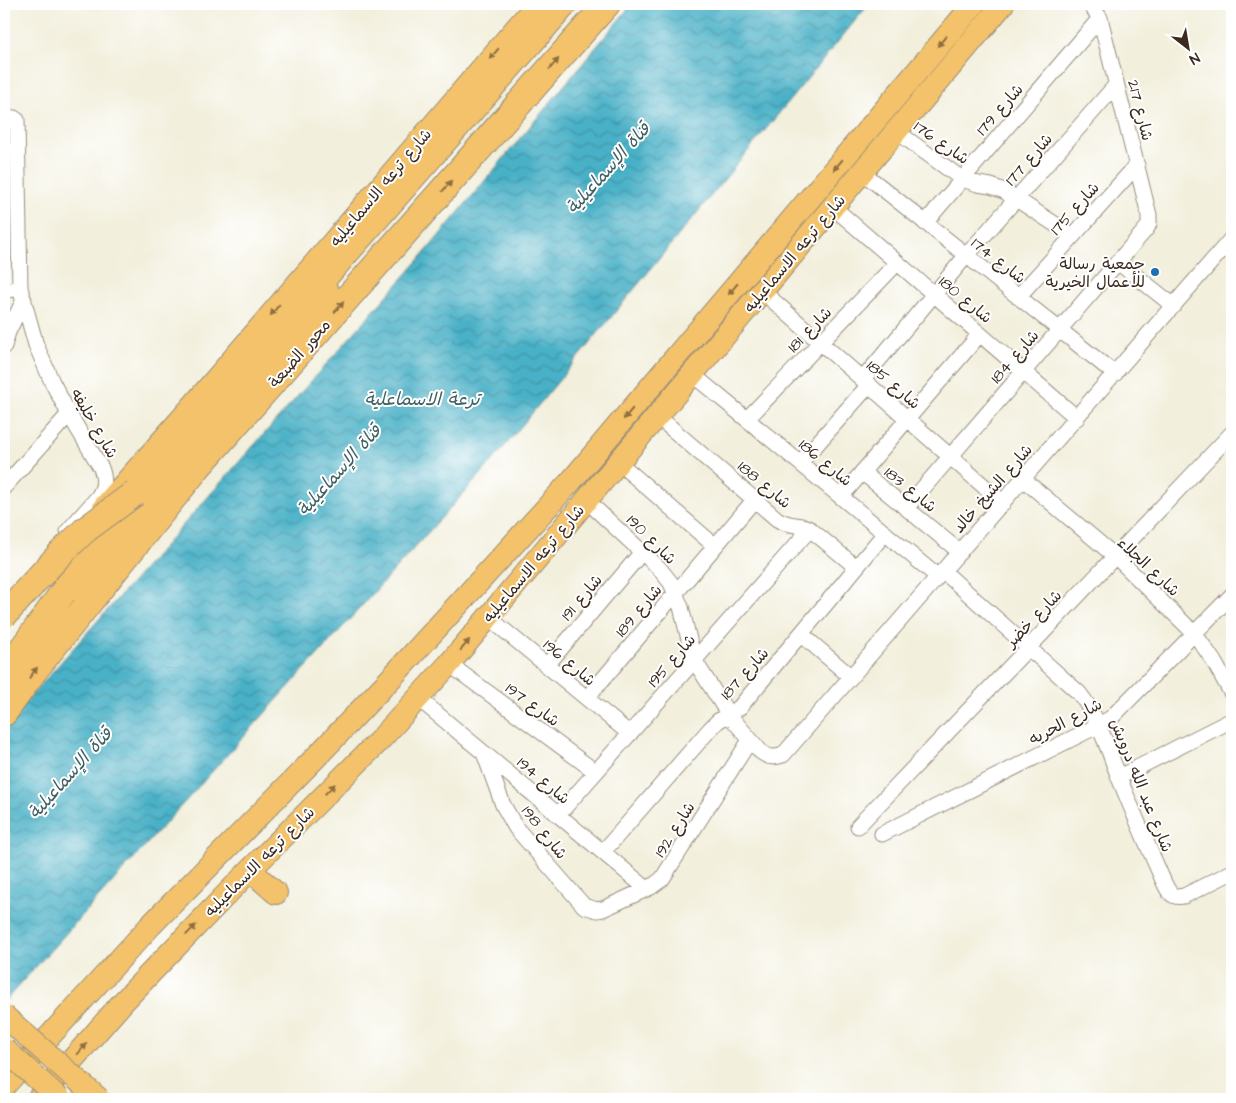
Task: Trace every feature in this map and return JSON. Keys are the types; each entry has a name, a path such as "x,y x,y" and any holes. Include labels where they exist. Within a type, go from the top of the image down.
{"highway":[{"name":"محور الضبعة","path":"4,672 135,493 564,4"},
{"name":"محور الضبعة","path":"4,713 34,672 198,466 607,4"},
{"path":"4,607 85,530 135,493"}],"main road":[{"name":"شارع ترعه الاسماعيليه","path":"4,607 18,605 185,415 537,4"},
{"name":"شارع ترعه الاسماعيليه","path":"4,681 130,527 398,208 574,4"},
{"name":"شارع ترعه الاسماعيليه","path":"4,1086 151,925 385,684 572,480 974,4"},
{"name":"شارع ترعه الاسماعيليه","path":"38,1099 165,958 378,742 449,664 1003,4"},
{"path":"250,870 276,894"},
{"path":"4,1016 99,1099"},
{"path":"4,1049 60,1099"}],"street":[{"name":"شارع 217","path":"1090,4 1100,18 1150,219 1147,228"},
{"name":"شارع 179","path":"925,223 1100,18"},
{"name":"شارع 177","path":"800,463 966,256 1116,85"},
{"path":"4,346 22,294 10,121"},
{"name":"شارع 176","path":"896,132 962,179 1004,191 1073,236"},
{"name":"شارع 175","path":"1018,297 1137,165"},
{"name":"شارع 174","path":"862,172 1115,374"},
{"name":"شارع 180","path":"833,207 1077,418"},
{"name":"شارع 184","path":"906,508 1147,228"},
{"name":"شارع الشيخ خالد","path":"775,758 783,755 1232,238"},
{"path":"1118,262 1174,306"},
{"name":"شارع 181","path":"747,420 897,263"},
{"path":"4,291 22,294"},
{"name":"شارع 185","path":"762,291 1003,503"},
{"name":"شارع خليفه","path":"4,607 98,497 104,483 104,475 101,468 52,382 36,345 22,294"},
{"path":"841,497 980,334"},
{"name":"شارع 186","path":"692,374 884,533 940,574"},
{"path":"4,487 69,414"},
{"name":"شارع 188","path":"657,416 784,523 804,526 810,529 856,567"},
{"name":"شارع خضر","path":"858,826 1232,433"},
{"path":"618,462 715,546"},
{"name":"شارع 183","path":"862,472 960,552"},
{"name":"شارع الجلاء","path":"1023,479 1116,557 1195,634 1232,694"},
{"name":"شارع 189","path":"587,698 755,499"},
{"name":"شارع 190","path":"586,500 659,568 670,583 681,608 694,660 729,715 761,752 768,757 775,758"},
{"name":"شارع 195","path":"558,815 810,529"},
{"name":"شارع 187","path":"603,852 710,729 718,721 740,707 884,533"},
{"name":"شارع 191","path":"547,665 642,552"},
{"name":"شارع عبد الله درويش","path":"940,574 1079,692 1099,725 1165,886 1172,895 1177,897 1184,896 1232,872"},
{"name":"شارع الحريه","path":"882,834 1111,718 1232,595"},
{"name":"شارع 196","path":"488,617 630,734"},
{"path":"801,634 851,677"},
{"name":"شارع 197","path":"449,664 596,772"},
{"name":"شارع 194","path":"418,698 647,889"},
{"path":"1119,777 1232,720"},
{"name":"شارع 192","path":"603,909 657,884 666,874 750,740"},
{"name":"شارع 198","path":"484,753 504,805 516,828 584,906 596,910 603,909"}],"water":[{"name":"ترعة الاسماعلية","path":"632,4 869,4 491,463 4,1002 4,726 418,261"}],"place":[{"name":"جمعية رسالة للأعمال الخيرية","path":"1155,272"}],"water label":[{"name":"قناة الإسماعيلية","path":"608,168"},
{"name":"قناة الإسماعيلية","path":"339,470"},
{"name":"قناة الإسماعيلية","path":"70,773"}]}
